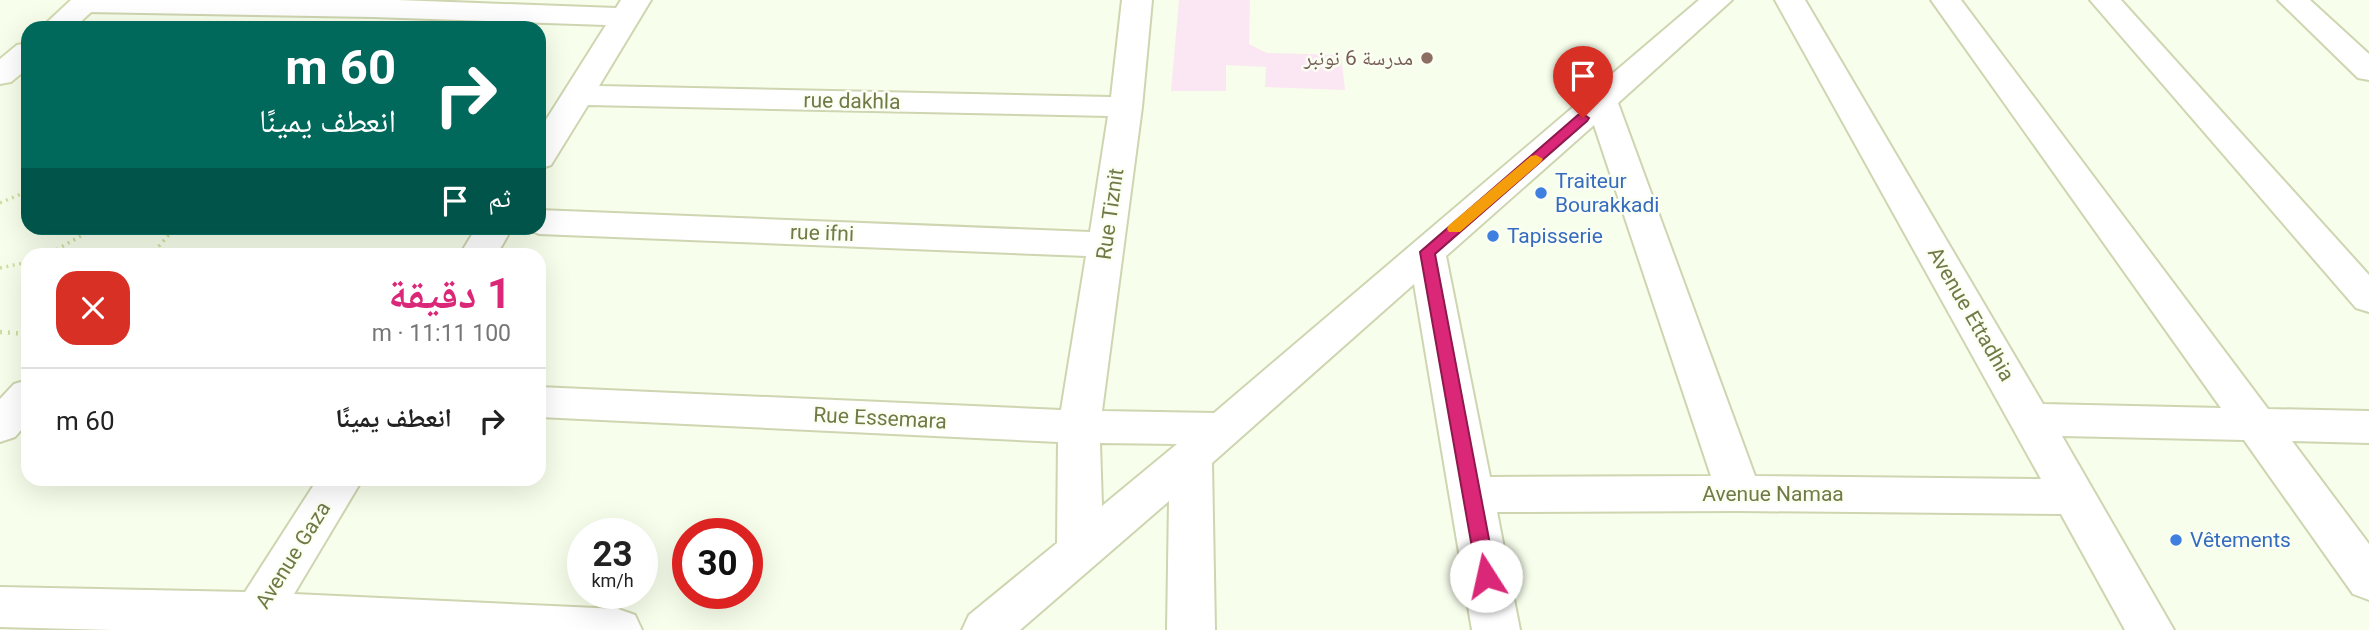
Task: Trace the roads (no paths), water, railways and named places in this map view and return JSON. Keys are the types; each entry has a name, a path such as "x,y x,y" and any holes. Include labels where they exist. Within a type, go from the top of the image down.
{"street":[{"name":"Rue Tiznit","path":"1080,550 1079,427 1126,107 1137,0"},
{"path":"986,630 1602,102 1717,0"},
{"name":"Avenue Ettadhia","path":"1790,0 2150,630"},
{"path":"1946,0 2369,580"},
{"path":"2105,0 2369,299"},
{"path":"2293,0 2369,71"},
{"path":"64,21 87,1 364,18 631,9"},
{"path":"546,147 631,9"},
{"path":"0,75 21,58"},
{"name":"rue dakhla","path":"579,95 1126,107"},
{"path":"1602,102 1739,494"},
{"name":"rue ifni","path":"546,222 1106,245"},
{"path":"1427,252 1496,630"},
{"name":"Rue Essemara","path":"546,402 1079,427 1206,443"},
{"path":"0,426 21,403"},
{"path":"2032,420 2369,428"},
{"path":"1191,630 1206,443"},
{"name":"Avenue Gaza","path":"252,621 336,486"},
{"name":"Avenue Namaa","path":"1473,495 2073,497"},
{"path":"0,607 252,621 618,630"}],"place":[{"name":"مدرسة 6 نونبر","path":"1427,58"},
{"name":"Traiteur Bourakkadi","path":"1541,193"},
{"name":"Tapisserie","path":"1493,236"},
{"name":"Vêtements","path":"2176,540"}]}
